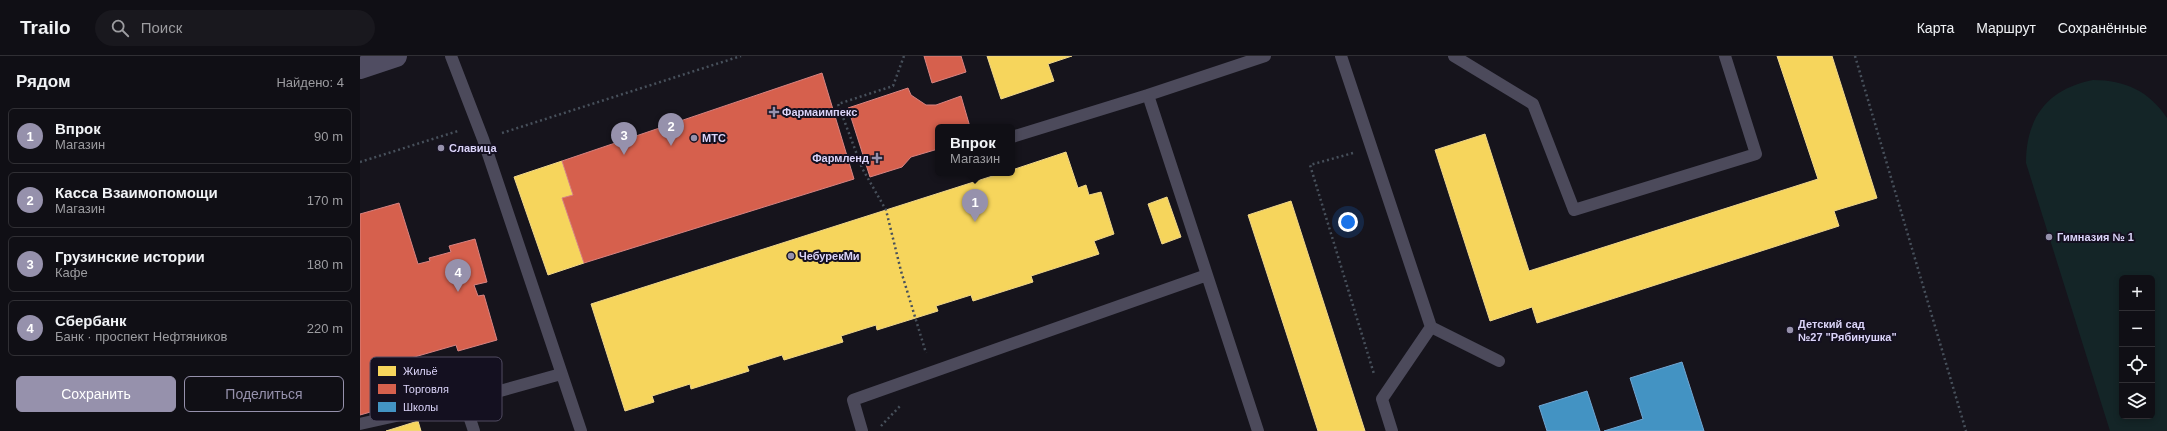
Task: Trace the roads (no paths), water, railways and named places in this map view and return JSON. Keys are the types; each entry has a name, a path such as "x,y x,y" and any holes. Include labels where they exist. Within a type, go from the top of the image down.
{"street":[{"path":"360,68 396,56"}],"lane":[{"path":"451,56 483,139 581,431"},
{"path":"1015,136 1148,95 1265,56"},
{"path":"1341,56 1431,327 1499,361"},
{"path":"1454,56 1533,104 1574,210 1756,154 1725,56"},
{"path":"1148,95 1258,431"},
{"path":"862,431 853,400 932,374 1206,275"},
{"path":"1392,431 1382,399 1431,327"},
{"path":"502,390 561,374"},
{"path":"360,424 374,421"},
{"path":"471,421 474,431"}],"place":[{"name":"Фармаимпекс","path":"774,112"},
{"name":"МТС","path":"694,138"},
{"name":"Касса Взаимопомощи","path":"671,146"},
{"name":"Славица","path":"441,148"},
{"name":"Грузинские истории","path":"624,155"},
{"name":"Фармленд","path":"877,158"},
{"name":"Впрок","path":"975,222"},
{"name":"Гимназия № 1","path":"2049,237"},
{"name":"ЧебурекМи","path":"791,256"},
{"name":"Сбербанк","path":"458,292"},
{"name":"Детский сад №27 \"Рябинушка\"","path":"1790,330"}]}
